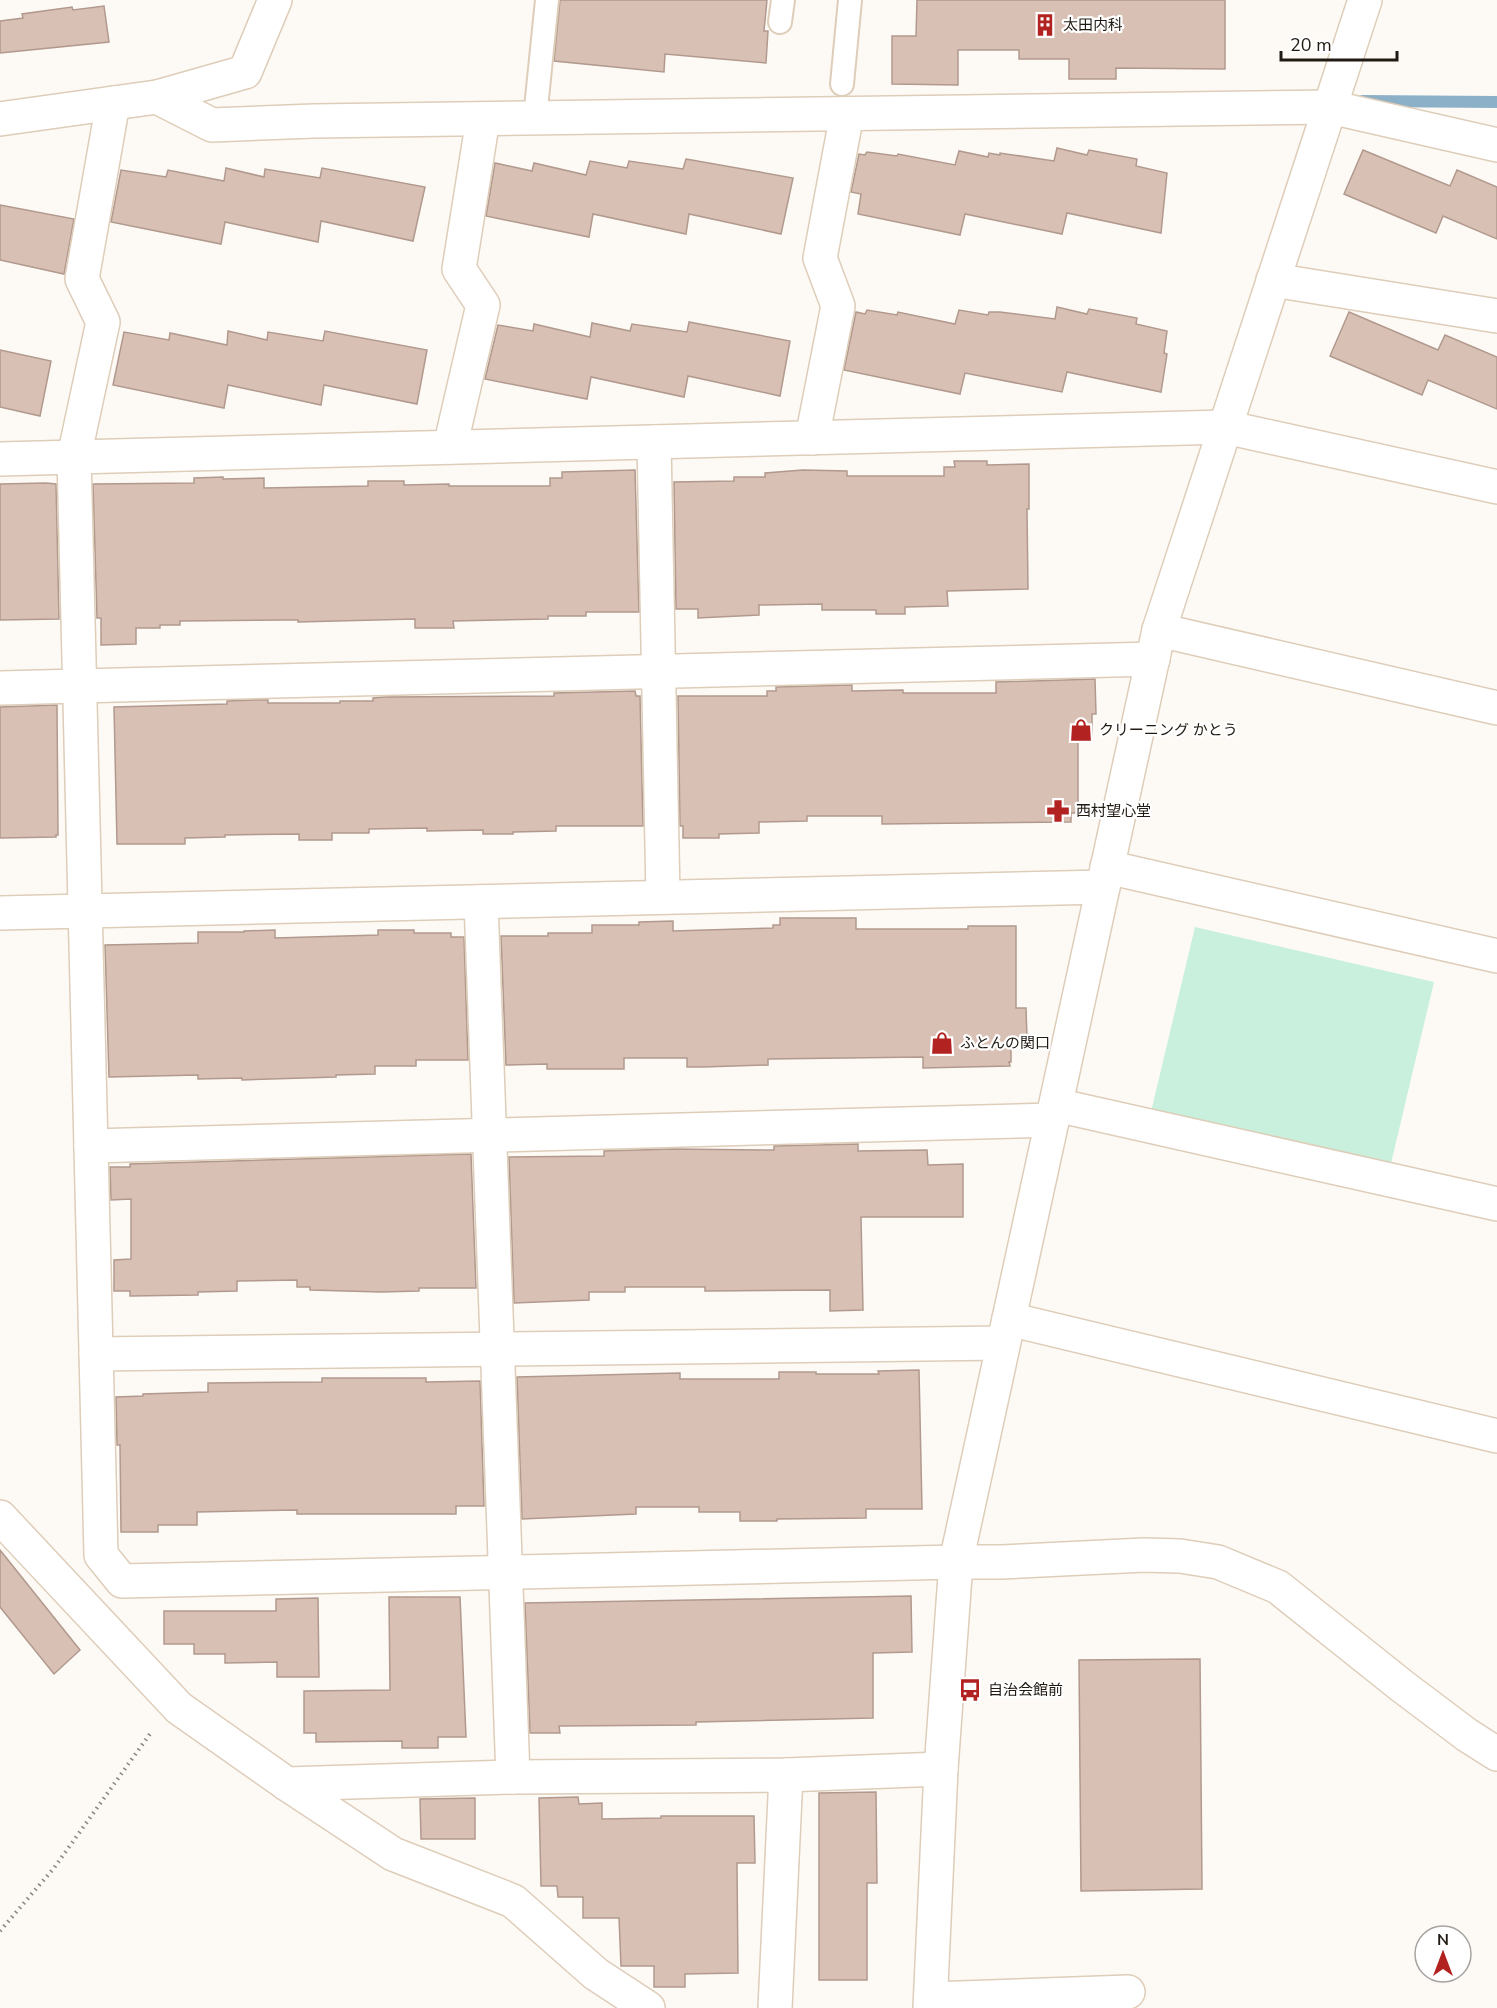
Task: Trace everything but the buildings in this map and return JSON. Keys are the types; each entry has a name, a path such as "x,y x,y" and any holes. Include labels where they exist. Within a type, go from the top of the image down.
{"street":[{"path":"0,119 157,97 245,72 275,0"},
{"path":"1128,1992 931,2004 941,1769 956,1562 1156,644 1365,0"},
{"path":"157,97 212,125 535,118 844,99 1330,107 1497,145"},
{"path":"812,438 838,306 820,258 844,99"},
{"path":"113,103 82,279 103,322 74,457 101,1555 122,1581 1001,1562 1144,1555 1180,1556 1218,1562 1278,1587 1402,1686 1467,1735 1497,1754"},
{"path":"450,447 483,305 459,269 483,119"},
{"path":"1273,280 1497,316"},
{"path":"0,459 1226,427 1497,487"},
{"path":"654,442 663,897"},
{"path":"0,688 659,671 1156,644 1497,708"},
{"path":"0,913 663,897 1105,877 1497,956"},
{"path":"482,902 513,1777"},
{"path":"91,1146 489,1135 1054,1112 1497,1204"},
{"path":"96,1354 497,1350 1006,1331 1497,1436"},
{"path":"0,1516 173,1702 287,1784 393,1854 513,1901 596,1974 648,2008"},
{"path":"287,1784 513,1777 786,1775 941,1769"},
{"path":"775,2008 786,1775"}],"lane":[{"path":"535,118 547,0"},
{"path":"844,99 850,0"}],"path":[{"path":"0,1931 54,1868 173,1702"}],"green space":[{"path":"1195,927 1434,982 1389,1172 1151,1112"}],"waterway":[{"path":"1362,101 1497,102"}],"place":[{"name":"太田内科","path":"1045,25"},
{"name":"クリーニング かとう","path":"1081,730"},
{"name":"西村望心堂","path":"1058,811"},
{"name":"ふとんの関口","path":"942,1043"},
{"name":"自治会館前","path":"970,1690"}]}
